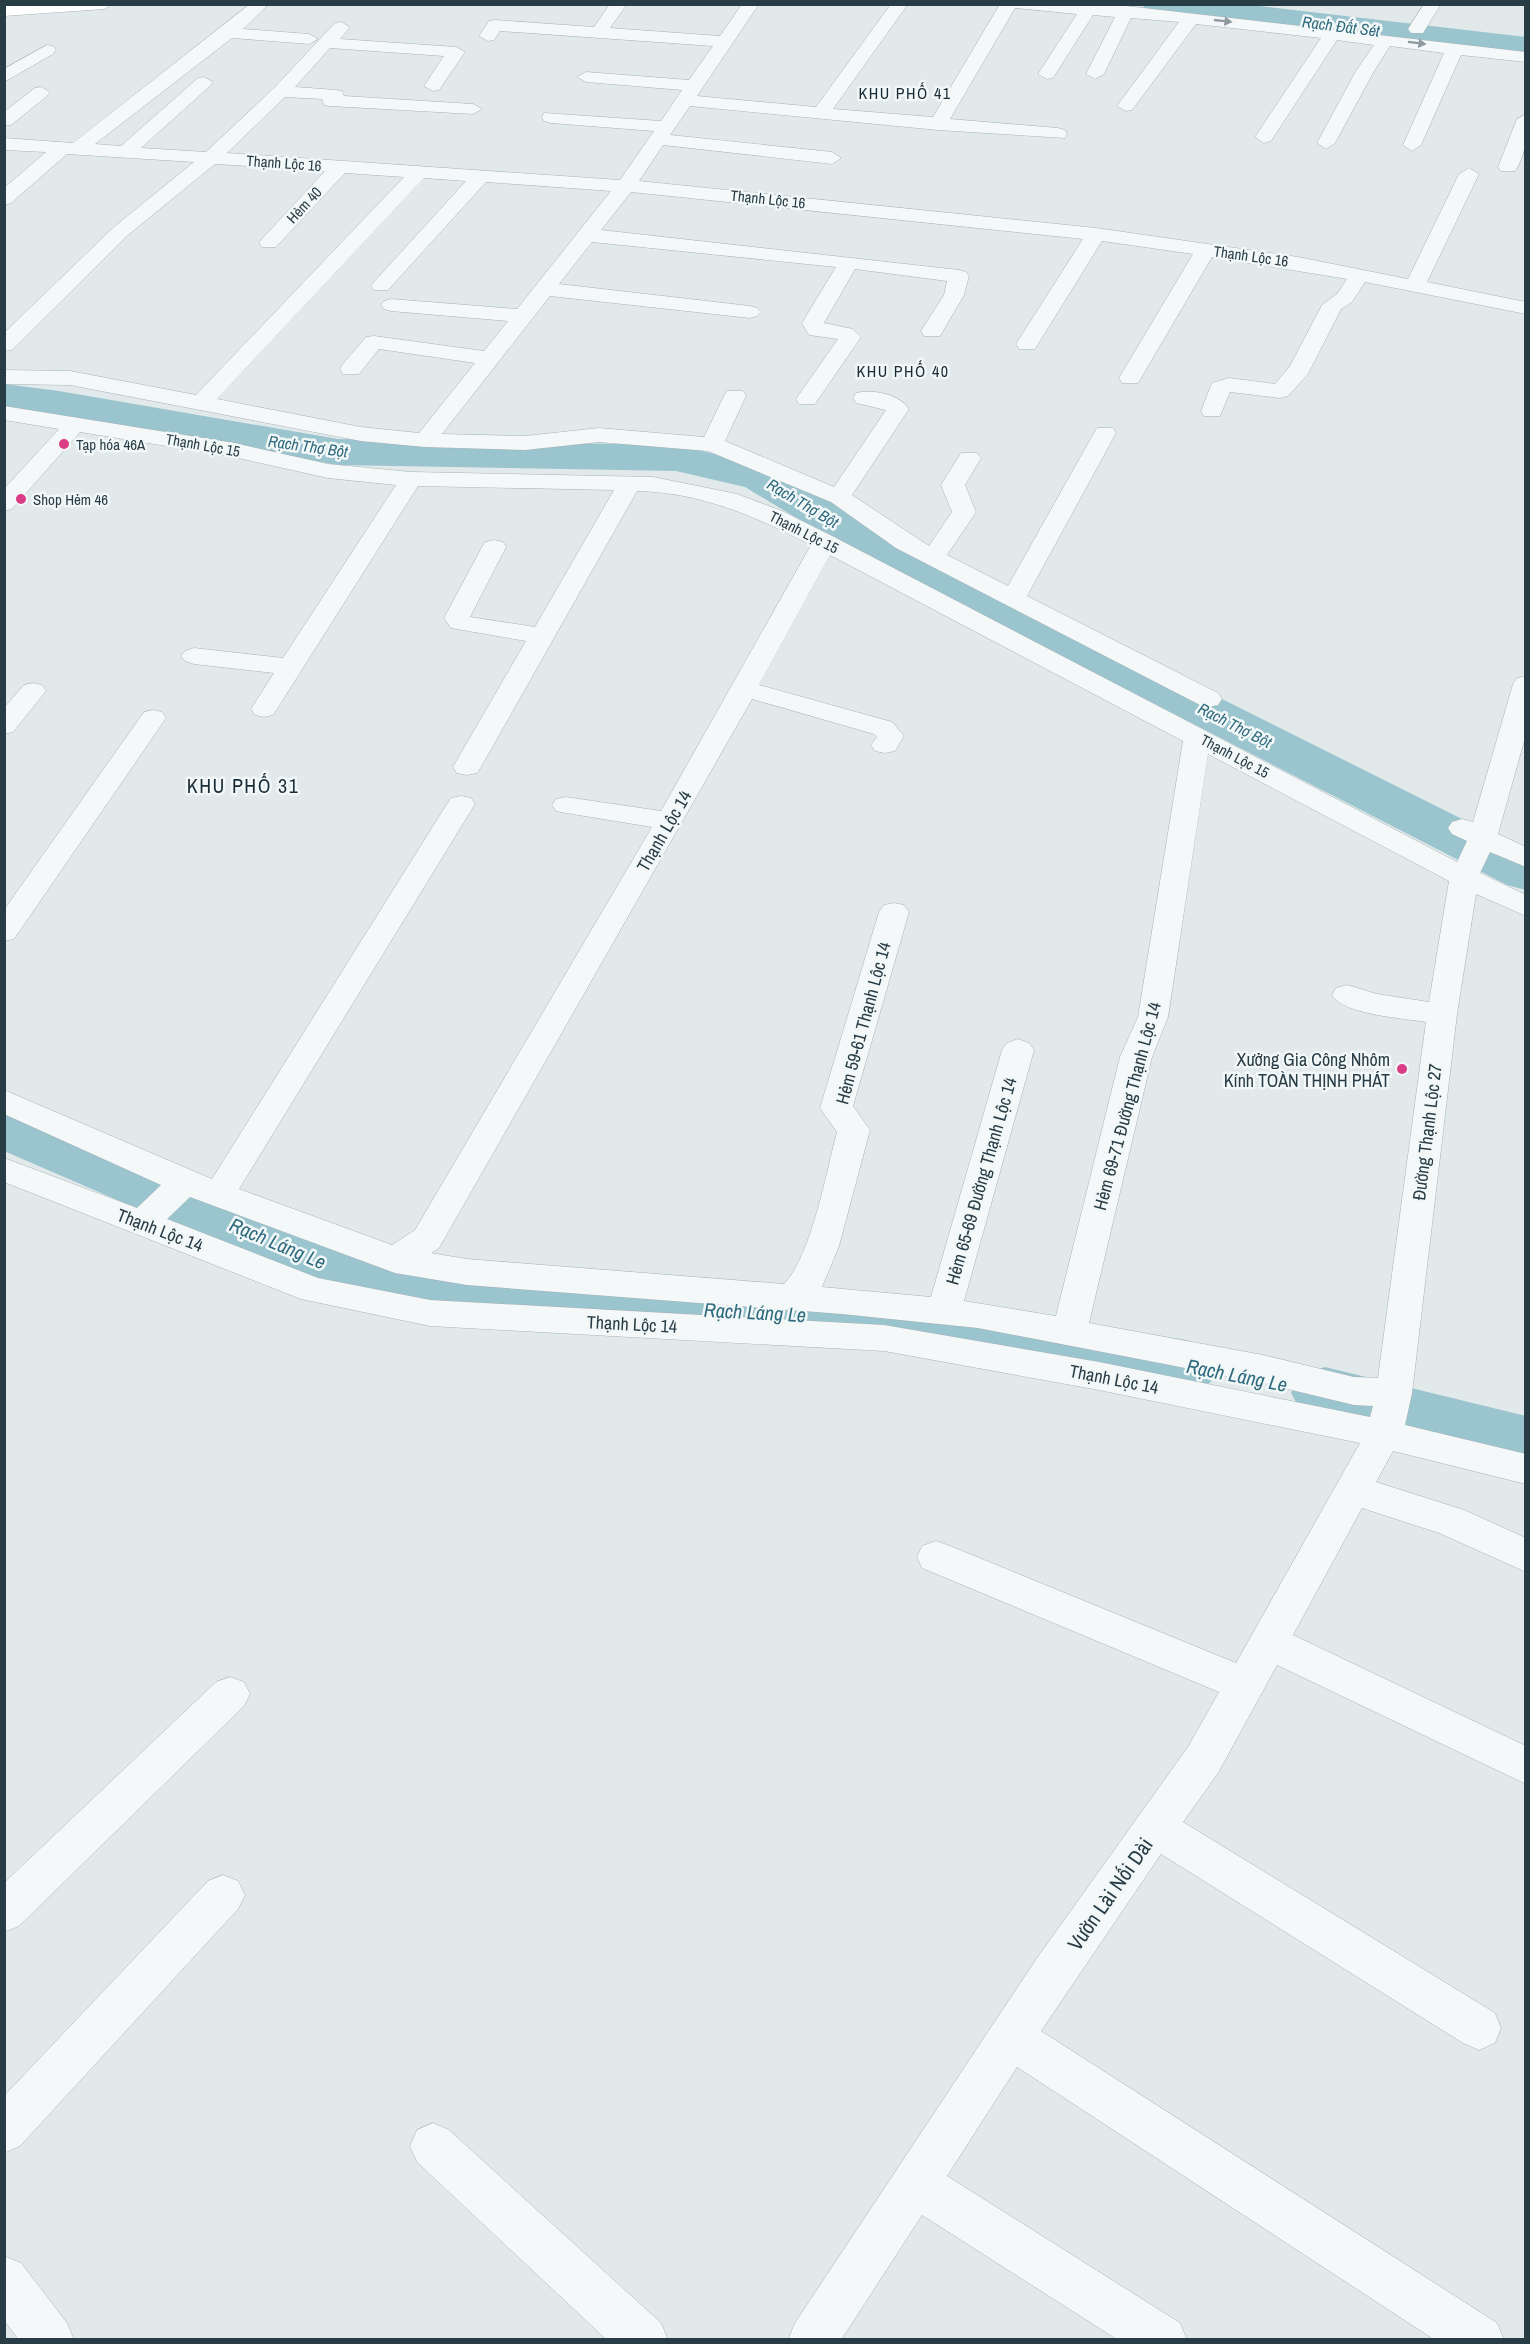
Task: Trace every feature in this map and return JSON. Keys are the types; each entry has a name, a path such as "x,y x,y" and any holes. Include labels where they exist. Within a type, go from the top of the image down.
{"main road":[{"path":"4,11 104,4"}],"street":[{"path":"4,199 228,33 261,4"},
{"path":"599,32 619,4"},
{"path":"425,440 626,185 751,4"},
{"path":"822,113 900,4"},
{"path":"938,124 1009,4"},
{"path":"1018,4 1126,11 1196,11 1417,29 1526,41"},
{"path":"1417,29 1433,4"},
{"path":"1047,74 1089,9"},
{"path":"1095,75 1126,11"},
{"path":"1196,11 1332,33 1526,57"},
{"path":"1126,106 1196,11"},
{"path":"488,36 495,25 725,42"},
{"path":"4,345 121,231 211,158 281,91 341,27"},
{"path":"228,33 309,39"},
{"path":"1264,137 1332,33"},
{"path":"1326,142 1365,71 1386,40"},
{"path":"327,43 456,52 433,86"},
{"path":"1412,146 1455,48"},
{"path":"4,77 47,50"},
{"path":"586,77 822,113 1059,134"},
{"path":"123,154 204,82"},
{"path":"281,91 336,94 330,101 472,109"},
{"path":"4,121 41,92"},
{"path":"551,117 832,158"},
{"path":"1508,167 1526,118"},
{"name":"Thạnh Lộc 16","path":"4,144 123,154 626,185 1096,234 1298,263 1414,288 1526,308"},
{"name":"Hẻm 40","path":"269,243 340,167"},
{"path":"201,404 418,172"},
{"path":"1414,288 1469,174"},
{"path":"381,286 481,176"},
{"path":"1027,344 1096,234"},
{"path":"586,235 849,262 959,276 954,295 932,331"},
{"path":"1130,378 1206,249"},
{"path":"807,399 850,338 845,334 817,330 813,323 849,262"},
{"path":"1212,411 1220,388 1229,385 1274,392 1286,386 1300,369 1332,305 1345,298 1359,276"},
{"path":"545,289 750,312"},
{"path":"391,305 522,316"},
{"path":"351,369 374,342 489,358"},
{"path":"4,377 70,378 361,434 425,440 525,443 599,435 712,444 839,497 904,543 1209,699"},
{"path":"712,444 735,396"},
{"path":"839,497 898,409 890,402 864,398"},
{"path":"142,434 177,399"},
{"name":"Thạnh Lộc 15","path":"4,413 234,450 328,471 411,479 653,484 729,499 774,516 1197,735 1471,850 1526,858"},
{"path":"4,504 75,424"},
{"path":"1013,598 1105,433"},
{"path":"933,557 964,512 953,485 969,458"},
{"path":"264,709 411,479"},
{"path":"467,767 630,483"},
{"name":"Thạnh Lộc 14","path":"395,1260 427,1239 669,821 825,542"},
{"path":"494,547 457,618 460,623 542,636"},
{"path":"1021,645 1058,621"},
{"path":"194,656 290,667"},
{"path":"1148,710 1180,683"},
{"name":"Đường Thạnh Lộc 27","path":"1390,1409 1442,1014 1471,850 1526,684"},
{"path":"744,689 883,728 891,736 885,745"},
{"path":"4,726 33,691"},
{"path":"4,932 153,718"},
{"name":"Hẻm 69-71 Đường Thạnh Lộc 14","path":"1069,1333 1136,1057 1153,1017 1197,735"},
{"path":"219,1195 461,804"},
{"path":"566,805 669,821"},
{"name":"Thạnh Lộc 15","path":"1471,850 1526,907"},
{"name":"Hẻm 59-61 Thạnh Lộc 14","path":"792,1298 809,1279 822,1246 854,1130 836,1108 894,912"},
{"path":"1347,995 1374,1004 1442,1014"},
{"name":"Hẻm 65-69 Đường Thạnh Lộc 14","path":"944,1311 1018,1050"},
{"name":"Thạnh Lộc 14","path":"4,1101 185,1182 395,1260 467,1272 978,1315 1263,1369 1354,1391 1390,1409"},
{"name":"Thạnh Lộc 14","path":"4,1169 313,1290 430,1313 884,1338 1099,1376 1390,1409"},
{"path":"142,1223 185,1182"},
{"path":"1390,1409 1526,1469"},
{"name":"Vườn Lài Nối Dài","path":"812,2340 1051,1976 1203,1760 1353,1490 1390,1409"},
{"path":"1353,1490 1450,1521 1526,1556"},
{"path":"936,1557 1245,1685"},
{"path":"1268,1642 1526,1766"},
{"path":"4,1912 230,1694"},
{"path":"1156,1828 1479,2028"},
{"path":"4,2130 223,1895"},
{"path":"1011,2037 1480,2340"},
{"path":"433,2146 644,2340"},
{"path":"915,2183 1162,2340"},
{"path":"4,2280 50,2340"}],"waterway":[{"name":"Rạch Đất Sét","path":"1157,4 1526,47"},
{"name":"Rạch Thợ Bột","path":"4,396 59,403 338,452 676,458 760,477 836,523 1526,873"},
{"name":"Rạch Láng Le","path":"4,1127 344,1271 473,1296 896,1320 1186,1365"},
{"name":"Rạch Láng Le","path":"1325,1393 1526,1443"}],"place":[{"name":"Tạp hóa 46A","path":"64,444"},
{"name":"Shop Hẻm 46","path":"21,499"},
{"name":"Xưởng Gia Công Nhôm Kính TOÀN THỊNH PHÁT","path":"1402,1069"}],"district":[{"name":"KHU PHỐ 41","path":"905,93"},
{"name":"KHU PHỐ 40","path":"903,371"},
{"name":"KHU PHỐ 31","path":"243,785"}]}
